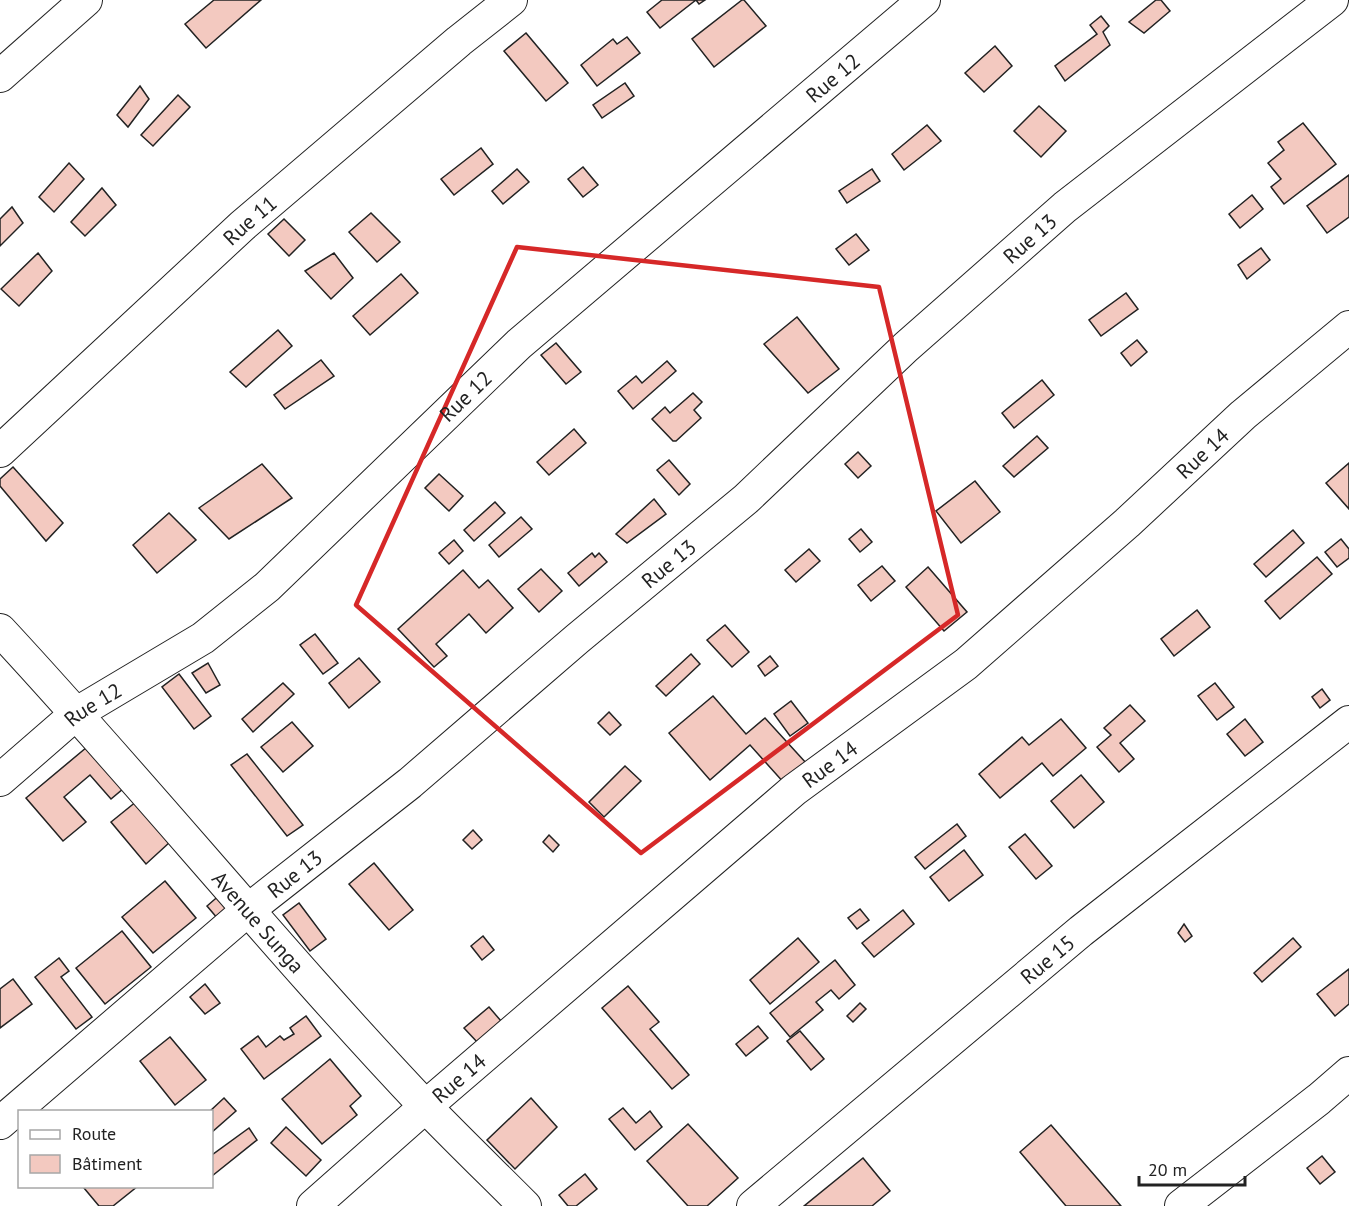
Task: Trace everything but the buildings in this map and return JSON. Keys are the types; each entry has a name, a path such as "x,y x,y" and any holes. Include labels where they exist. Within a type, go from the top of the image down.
{"street":[{"path":"0,76 86,0"},
{"name":"Rue 11","path":"0,451 242,226 459,41 511,0"},
{"name":"Rue 12","path":"0,780 77,713 203,638 267,587 519,344 924,0"},
{"name":"Rue 13","path":"0,1123 248,910 410,783 577,639 746,499 906,347 1065,207 1332,0"},
{"name":"Rue 14","path":"313,1206 794,790 966,663 1127,524 1243,415 1349,327"},
{"name":"Avenue Sunga","path":"0,630 77,713 248,910 426,1107 525,1206"},
{"name":"Rue 15","path":"753,1206 1081,931 1349,722"},
{"path":"1181,1206 1319,1099 1349,1072"}],"highlighted area":[{"path":"517,247 879,287 958,615 641,853 356,605"}]}
